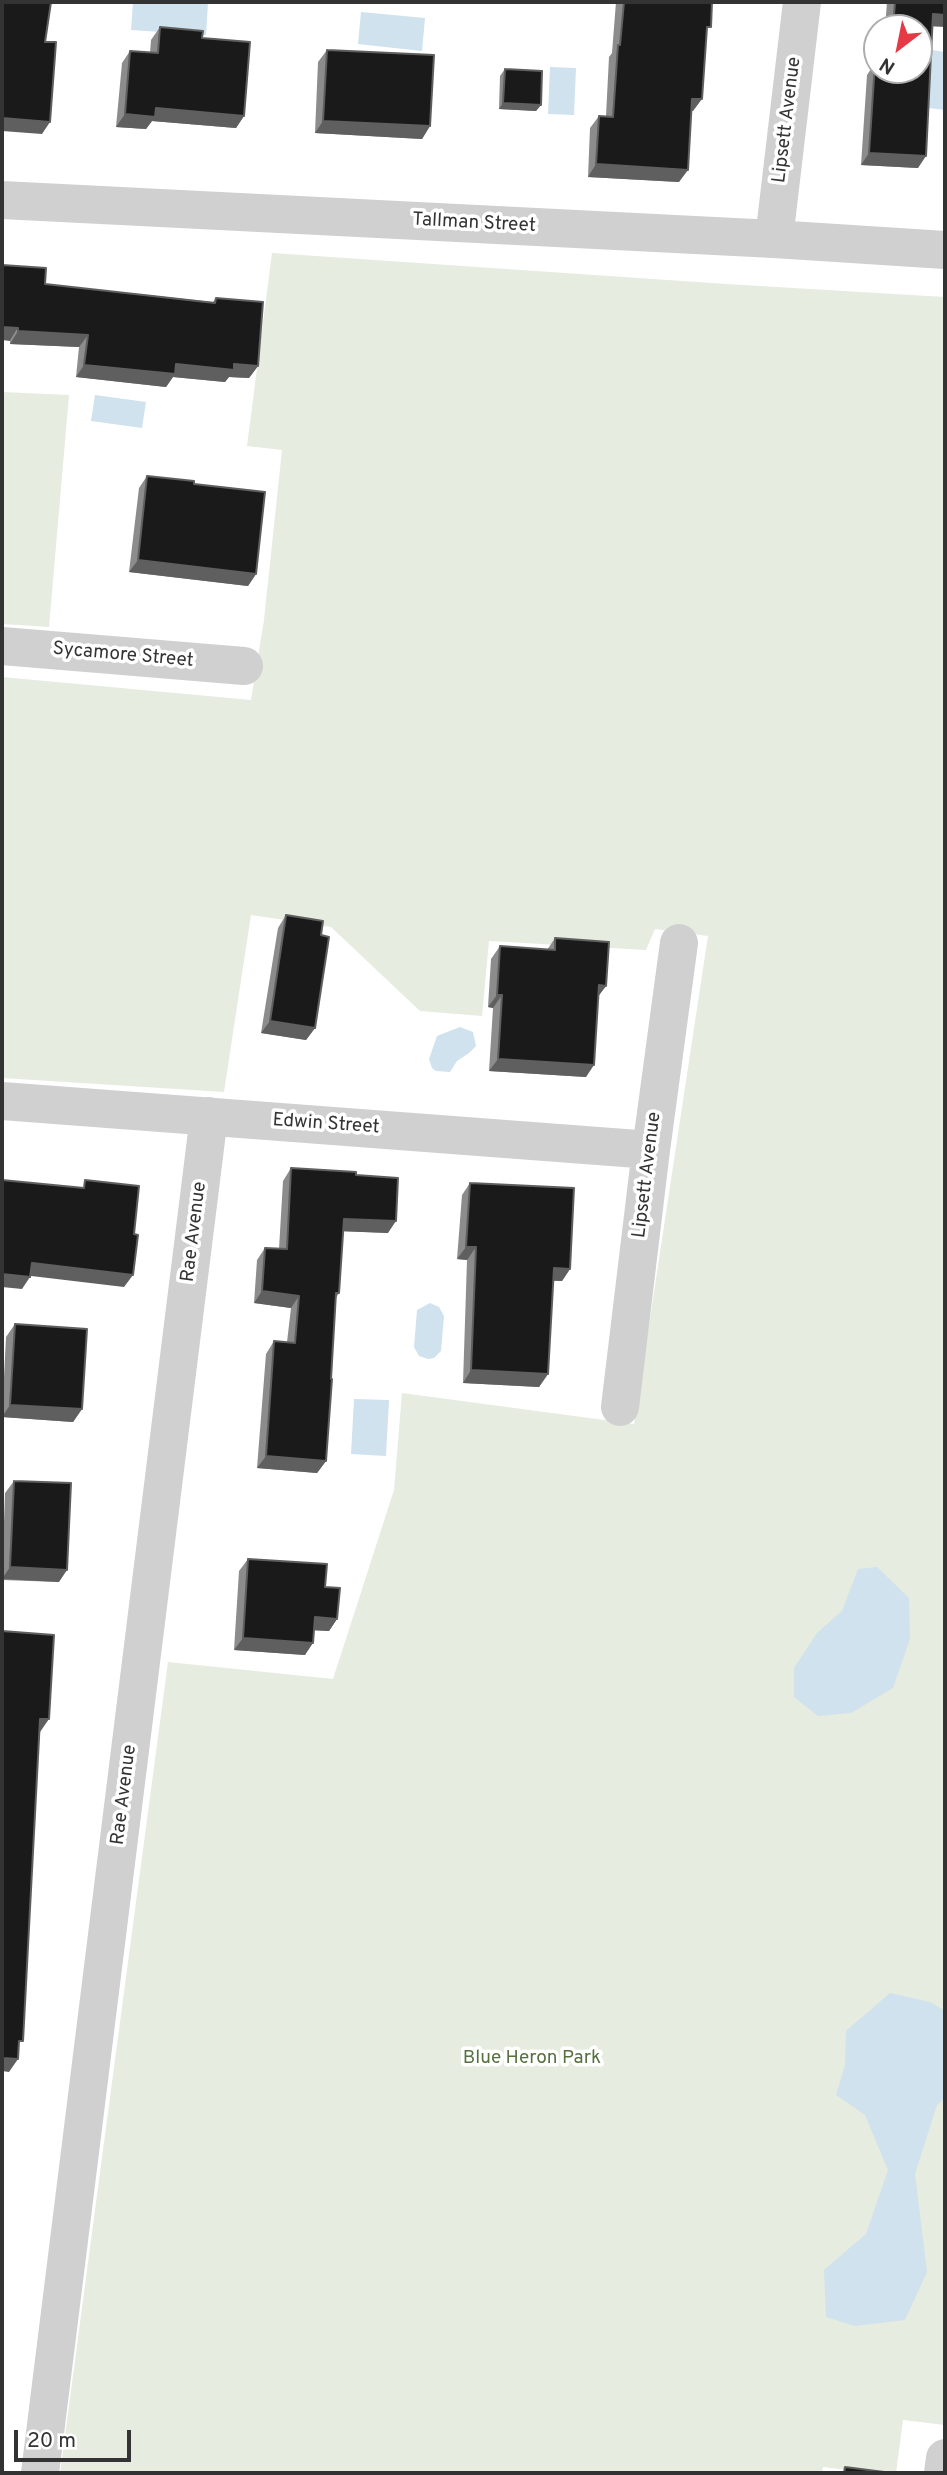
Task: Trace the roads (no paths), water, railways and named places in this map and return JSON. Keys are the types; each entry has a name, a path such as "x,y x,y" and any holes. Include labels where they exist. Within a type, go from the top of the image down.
{"street":[{"name":"Lipsett Avenue","path":"774,239 802,2"},
{"name":"Tallman Street","path":"2,200 945,250"},
{"name":"Sycamore Street","path":"2,646 244,666"},
{"name":"Lipsett Avenue","path":"620,1407 679,943"},
{"name":"Edwin Street","path":"2,1101 651,1150"},
{"name":"Rae Avenue","path":"40,2473 209,1116"},
{"path":"943,2473 945,2458"}],"water":[{"path":"133,2 208,3 206,35 131,30"},
{"path":"361,12 425,18 422,51 358,44"},
{"path":"933,50 945,52 945,110 928,108 930,84 933,84"},
{"path":"550,67 576,68 574,115 548,114"},
{"path":"95,395 146,402 142,428 91,421"},
{"path":"460,1027 473,1032 476,1046 457,1061 450,1072 436,1071 429,1059 437,1036"},
{"path":"430,1303 439,1307 444,1316 441,1351 434,1358 428,1359 419,1356 414,1347 417,1310"},
{"path":"354,1399 389,1400 386,1456 351,1454"},
{"path":"877,1567 909,1598 910,1639 893,1688 851,1713 818,1716 794,1697 794,1668 817,1633 842,1611 858,1569"},
{"path":"890,1993 930,2002 945,2011 945,2098 937,2105 915,2174 927,2272 905,2320 855,2326 826,2317 824,2270 866,2234 888,2170 865,2115 836,2095 845,2065 846,2031"}],"park label":[{"name":"Blue Heron Park","path":"532,2059"}]}
